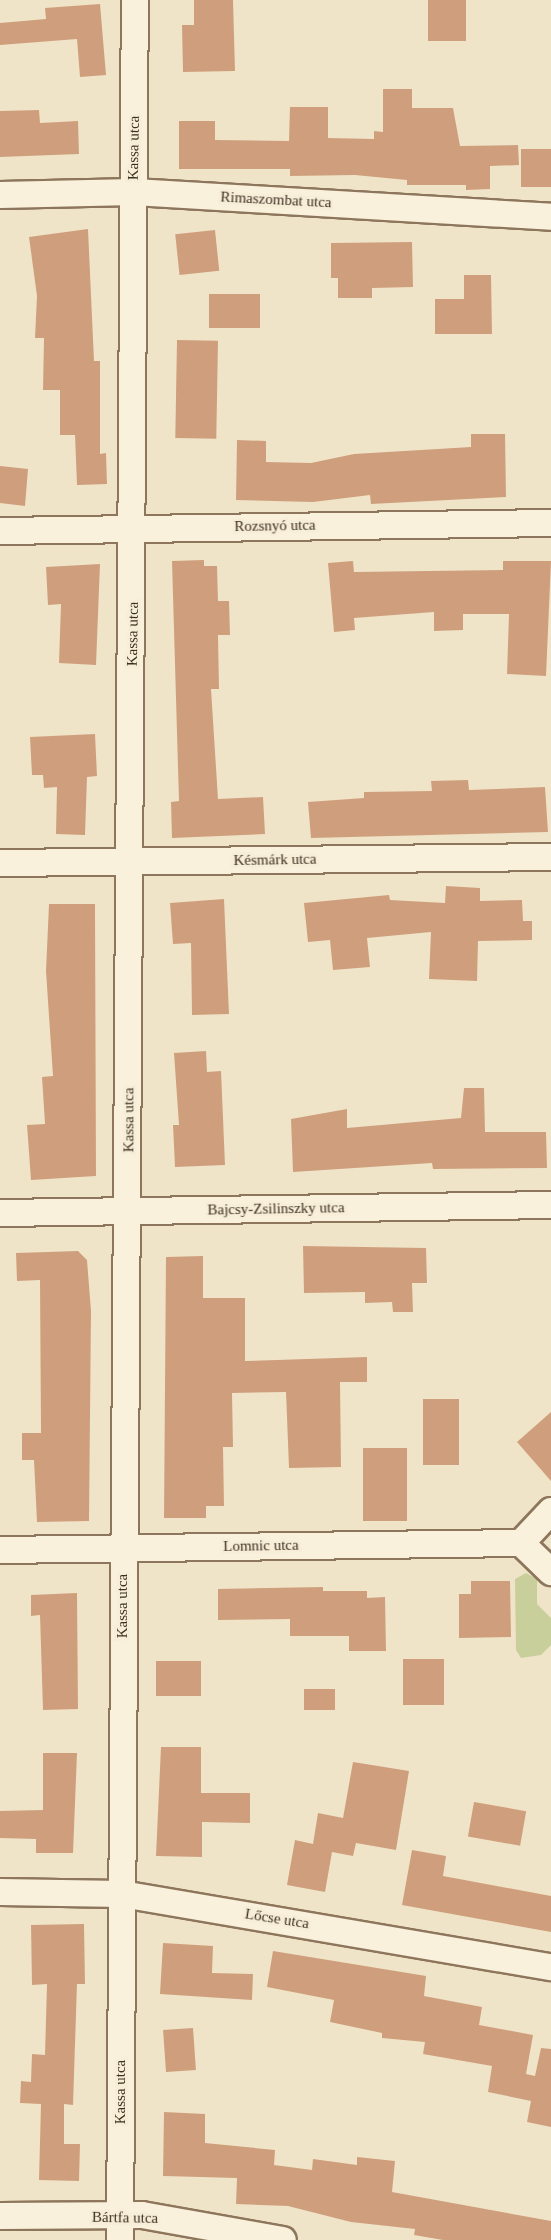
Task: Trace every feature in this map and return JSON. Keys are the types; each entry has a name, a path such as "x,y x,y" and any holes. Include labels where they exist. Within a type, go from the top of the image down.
{"street":[{"name":"Kassa utca","path":"120,2229 123,1548 129,1212 134,528 135,0"},
{"name":"Rimaszombat utca","path":"0,195 134,192 551,217"},
{"name":"Rozsnyó utca","path":"0,531 551,523"},
{"name":"Késmárk utca","path":"0,864 551,857"},
{"name":"Bajcsy-Zsilinszky utca","path":"0,1213 551,1205"},
{"path":"551,1511 522,1543 551,1572"},
{"name":"Lomnic utca","path":"0,1550 522,1543"},
{"name":"Lőcse utca","path":"0,1892 122,1894 551,1967"},
{"name":"Bártfa utca","path":"0,2216 120,2229 142,2215 283,2240"}],"green space":[{"path":"526,1573 537,1579 537,1604 551,1618 551,1645 541,1655 521,1658 516,1650 515,1579"}],"building":[{"path":"194,0 233,0 235,71 183,72 182,25 194,25"},
{"path":"428,0 466,0 466,41 428,41"},
{"path":"100,4 106,75 80,77 77,39 0,45 0,23 46,19 45,8"},
{"path":"383,89 412,89 412,108 453,108 460,146 518,145 519,165 490,166 490,189 466,190 466,185 407,185 407,180 355,175 290,176 290,169 179,169 179,121 215,121 215,140 289,141 290,107 328,107 328,138 374,139 374,131 383,132"},
{"path":"39,110 40,123 78,121 79,154 0,157 0,111"},
{"path":"521,149 551,149 551,187 521,187"},
{"path":"88,229 94,361 100,361 100,454 106,453 107,484 77,485 75,435 60,435 60,390 43,390 44,338 35,338 37,296 29,237"},
{"path":"215,230 219,271 180,275 175,234"},
{"path":"412,242 413,287 372,288 372,298 338,298 338,278 331,278 331,243"},
{"path":"464,275 491,275 492,334 435,334 435,299 464,299"},
{"path":"209,294 260,294 260,328 209,328"},
{"path":"177,340 218,341 216,439 175,438"},
{"path":"471,434 505,434 506,497 371,504 370,495 313,502 236,500 237,440 266,441 266,462 311,463 354,454 471,447"},
{"path":"0,466 28,469 25,506 0,503"},
{"path":"204,560 204,566 217,566 218,601 229,601 230,635 218,635 219,689 211,689 218,799 263,797 265,834 172,838 171,802 179,801 172,561"},
{"path":"353,561 354,572 503,570 503,561 551,561 546,676 507,674 509,614 463,614 463,630 434,631 434,612 354,618 355,630 334,632 328,563"},
{"path":"100,564 96,665 59,663 61,604 48,605 46,567"},
{"path":"95,734 97,776 87,777 85,835 56,834 57,787 44,788 43,775 32,775 30,737"},
{"path":"468,780 469,790 545,787 548,832 311,838 308,802 364,798 364,792 432,791 431,781"},
{"path":"446,886 480,888 480,901 522,900 523,921 532,921 532,940 478,941 477,981 429,979 431,932 367,938 370,967 333,970 330,940 308,942 304,903 389,895 390,900 445,903"},
{"path":"224,899 229,1014 192,1015 191,943 173,944 170,903"},
{"path":"49,904 95,904 96,1176 31,1180 27,1125 45,1124 42,1077 53,1076 46,971"},
{"path":"206,1051 207,1072 221,1071 225,1165 175,1167 173,1125 179,1125 174,1053"},
{"path":"464,1088 484,1088 485,1132 546,1132 547,1168 433,1169 432,1163 293,1172 291,1119 347,1109 347,1128 461,1118"},
{"path":"303,1246 426,1248 427,1283 412,1283 413,1312 393,1312 392,1302 365,1303 365,1292 304,1293"},
{"path":"78,1251 87,1260 91,1311 89,1521 37,1522 34,1460 22,1460 22,1433 41,1433 40,1280 17,1281 16,1253"},
{"path":"203,1256 203,1298 245,1298 245,1361 367,1357 367,1382 340,1382 341,1467 289,1468 286,1392 232,1393 233,1447 223,1447 224,1506 206,1506 206,1518 164,1518 166,1257"},
{"path":"423,1399 459,1399 459,1465 423,1465"},
{"path":"551,1412 551,1481 517,1442"},
{"path":"363,1448 407,1448 407,1521 363,1521"},
{"path":"471,1581 510,1581 511,1637 459,1638 459,1594 471,1594"},
{"path":"323,1587 323,1591 367,1591 367,1598 385,1597 386,1651 349,1651 349,1636 290,1636 290,1619 218,1620 218,1589"},
{"path":"77,1593 78,1709 43,1710 40,1615 31,1616 31,1595"},
{"path":"403,1659 444,1659 444,1705 403,1705"},
{"path":"156,1661 201,1661 201,1696 156,1696"},
{"path":"304,1689 335,1689 335,1710 304,1710"},
{"path":"161,1747 201,1747 201,1793 250,1793 250,1823 202,1822 202,1857 156,1856"},
{"path":"43,1753 77,1753 73,1853 36,1853 36,1839 0,1838 0,1811 43,1810"},
{"path":"353,1762 409,1771 396,1850 356,1843 353,1856 332,1852 325,1892 287,1885 295,1840 313,1844 318,1813 343,1818"},
{"path":"474,1802 526,1811 520,1846 468,1836"},
{"path":"412,1850 446,1856 443,1876 551,1896 551,1932 402,1905"},
{"path":"84,1924 85,1984 77,1984 73,2105 64,2104 64,2144 80,2144 79,2181 39,2180 41,2104 20,2103 21,2081 31,2082 32,2054 45,2055 47,1984 32,1985 31,1925"},
{"path":"163,1943 213,1946 212,1973 253,1974 252,2000 160,1994"},
{"path":"273,1951 426,1976 424,1996 482,2007 479,2025 533,2035 526,2074 535,2076 541,2048 551,2049 551,2127 527,2122 531,2101 488,2092 492,2066 423,2054 425,2042 382,2038 382,2033 330,2022 334,2000 267,1987"},
{"path":"193,2028 196,2070 166,2072 163,2030"},
{"path":"164,2112 205,2114 205,2143 275,2150 274,2165 312,2170 313,2159 357,2165 357,2157 395,2161 392,2192 551,2221 551,2240 443,2240 414,2235 415,2229 351,2222 288,2206 236,2204 237,2178 163,2176"}]}
